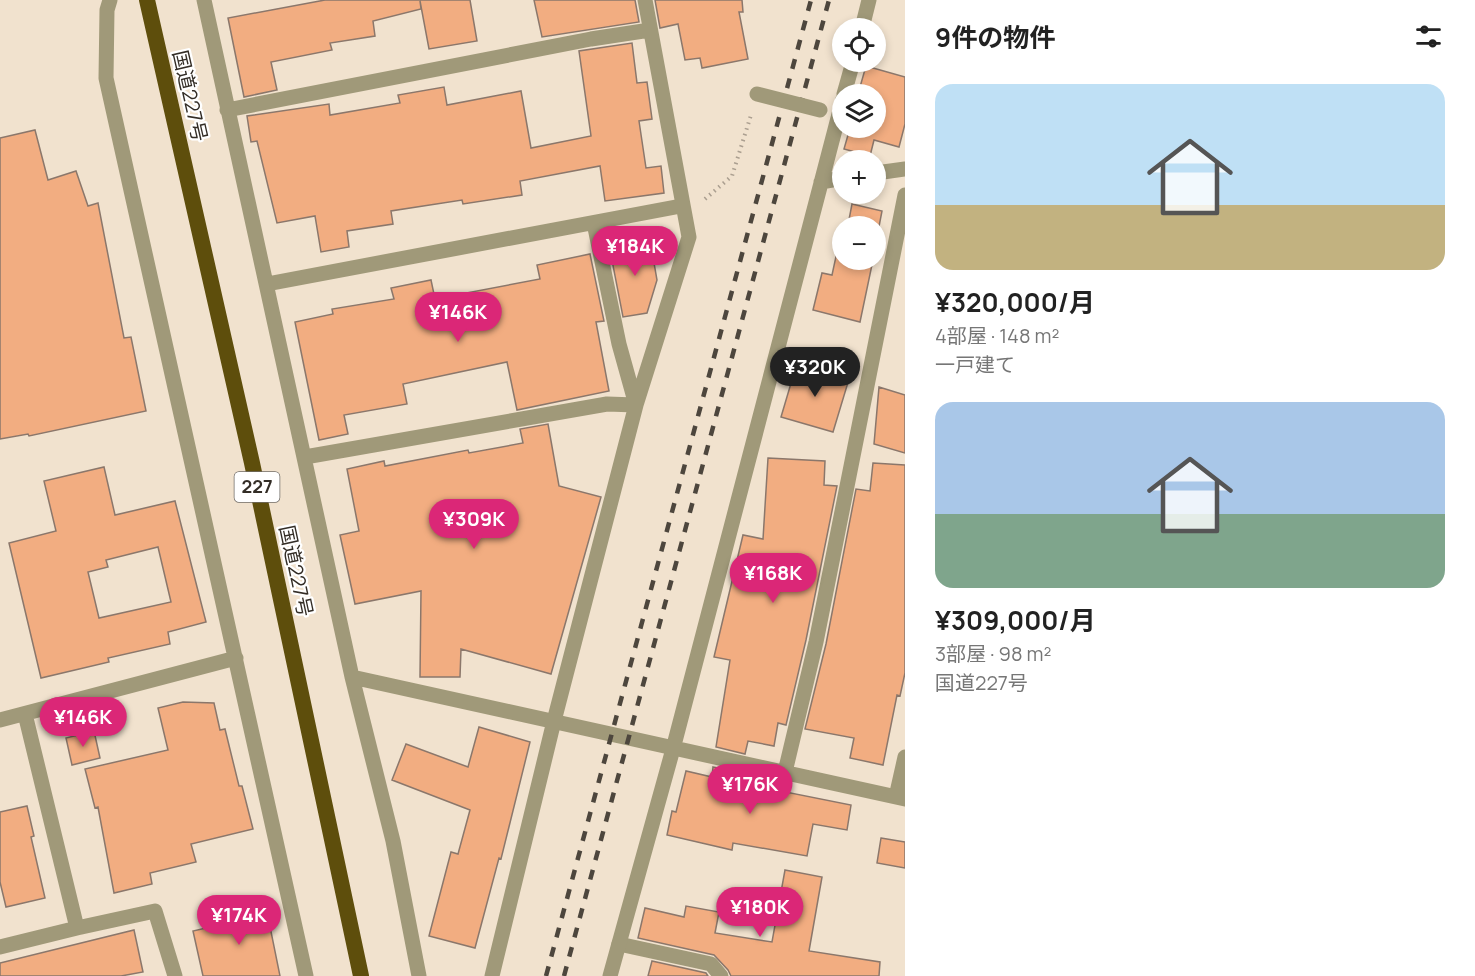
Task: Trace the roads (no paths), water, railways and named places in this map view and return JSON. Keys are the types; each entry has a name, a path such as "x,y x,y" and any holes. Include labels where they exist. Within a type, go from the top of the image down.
{"highway":[{"name":"国道227号","path":"147,0 252,463 360,976"}],"street":[{"path":"110,0 107,10 106,78 306,976"},
{"path":"492,976 554,721 636,405 689,237 681,207 645,0"},
{"path":"864,18 869,0"},
{"path":"207,1 227,110 352,676 393,841 419,976"},
{"path":"227,110 591,39 650,30"},
{"path":"758,94 820,110"},
{"path":"610,976 673,749 833,138"},
{"path":"886,172 905,169"},
{"path":"821,182 832,180"},
{"path":"785,772 816,642 905,195"},
{"path":"267,284 681,207"},
{"path":"594,223 619,344 636,405"},
{"path":"305,457 607,404 636,405"},
{"path":"0,720 236,658"},
{"path":"352,676 901,798 905,757"},
{"path":"26,714 77,928"},
{"path":"0,947 155,911 175,976"},
{"path":"619,944 711,964 720,976"}],"railway":[{"path":"546,976 811,0"},
{"path":"564,976 829,0"}]}
